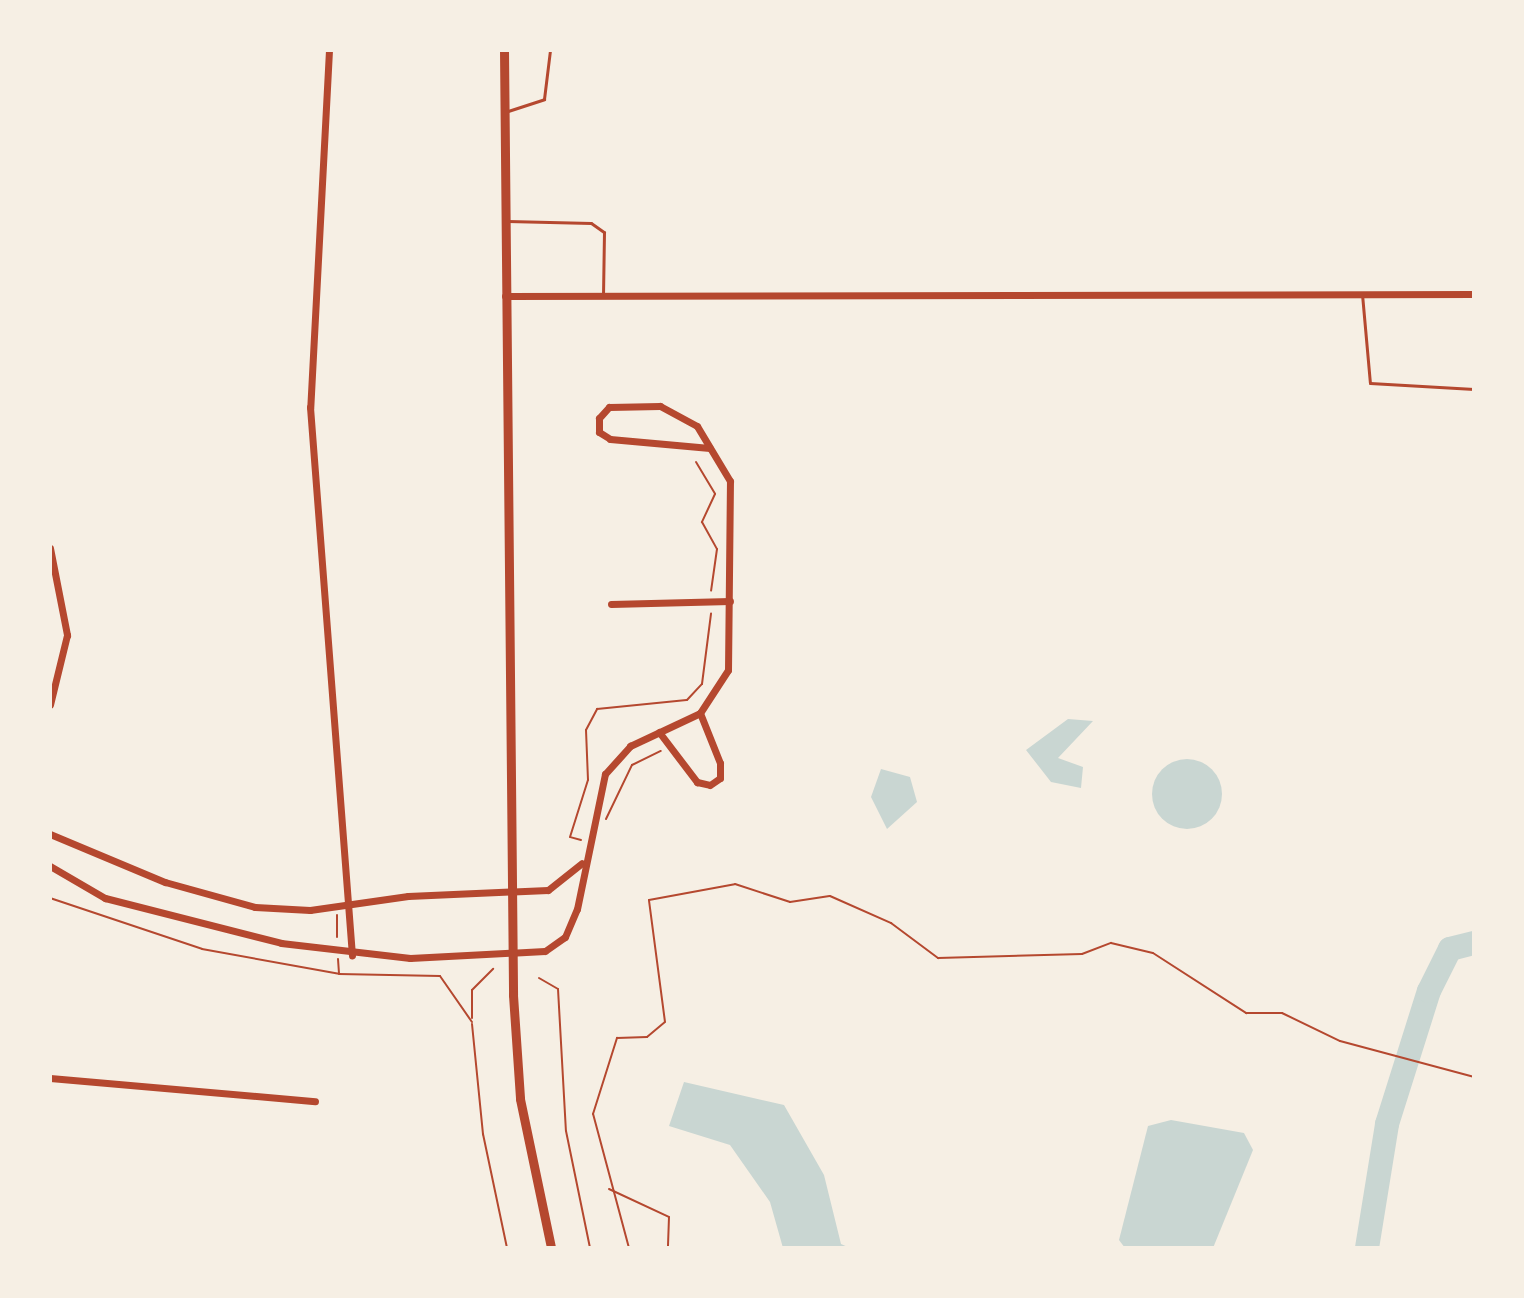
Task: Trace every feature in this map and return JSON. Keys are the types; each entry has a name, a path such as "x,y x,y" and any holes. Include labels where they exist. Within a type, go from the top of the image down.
{"street":[{"path":"329,50 310,407 352,955"},
{"path":"504,50 502,296 512,954 520,1099 551,1248"},
{"path":"502,296 1474,294"},
{"path":"50,866 140,909 338,953 512,954 545,951 565,937 605,774 630,746 700,713 728,670 730,481 697,426 660,406 609,407 599,418 599,432 610,439 710,448"},
{"path":"50,548 67,635 50,705"},
{"path":"611,604 730,601"},
{"path":"659,732 667,748 697,782 720,778 700,713"},
{"path":"50,834 165,882 255,907 336,907 512,890 548,890 584,861"},
{"path":"50,1078 315,1101"}],"lane":[{"path":"503,111 544,99 550,50"},
{"path":"503,221 591,223 604,232 603,297"},
{"path":"1362,294 1370,383 1474,389"}],"path":[{"path":"588,842 570,837 588,780 586,730 597,709 615,702 687,700 702,684 717,549 702,522 715,494 696,462"},
{"path":"603,832 632,765 667,748"},
{"path":"629,1248 608,1188 593,1114 617,1038 647,1037 665,1022 649,900 735,884 790,902 830,896 891,923 938,958 1082,954 1111,943 1153,953 1246,1013 1282,1013 1340,1041 1474,1077"},
{"path":"50,898 202,949 339,974 440,976 472,1022"},
{"path":"336,907 339,974"},
{"path":"493,969 472,990 472,1022 483,1134 507,1248"},
{"path":"539,978 558,989 566,1131 590,1248"},
{"path":"608,1188 669,1217 668,1248"},
{"path":"55,1248 209,1248"}],"shaded area":[{"path":"1068,719 1093,721 1058,758 1083,767 1081,788 1051,782 1026,750"},
{"path":"1180,759 1194,759 1216,774 1222,794 1220,807 1212,819 1194,829 1180,829 1158,814 1152,801 1152,787 1167,765"},
{"path":"881,769 910,777 917,802 887,829 871,797"},
{"path":"684,1082 784,1105 824,1175 841,1244 850,1248 783,1248 770,1202 730,1145 669,1126"},
{"path":"1171,1120 1244,1133 1253,1150 1213,1248 1125,1248 1119,1240 1148,1126"}],"waterway":[{"path":"1367,1248 1387,1124 1429,991 1450,949 1474,943"}]}
